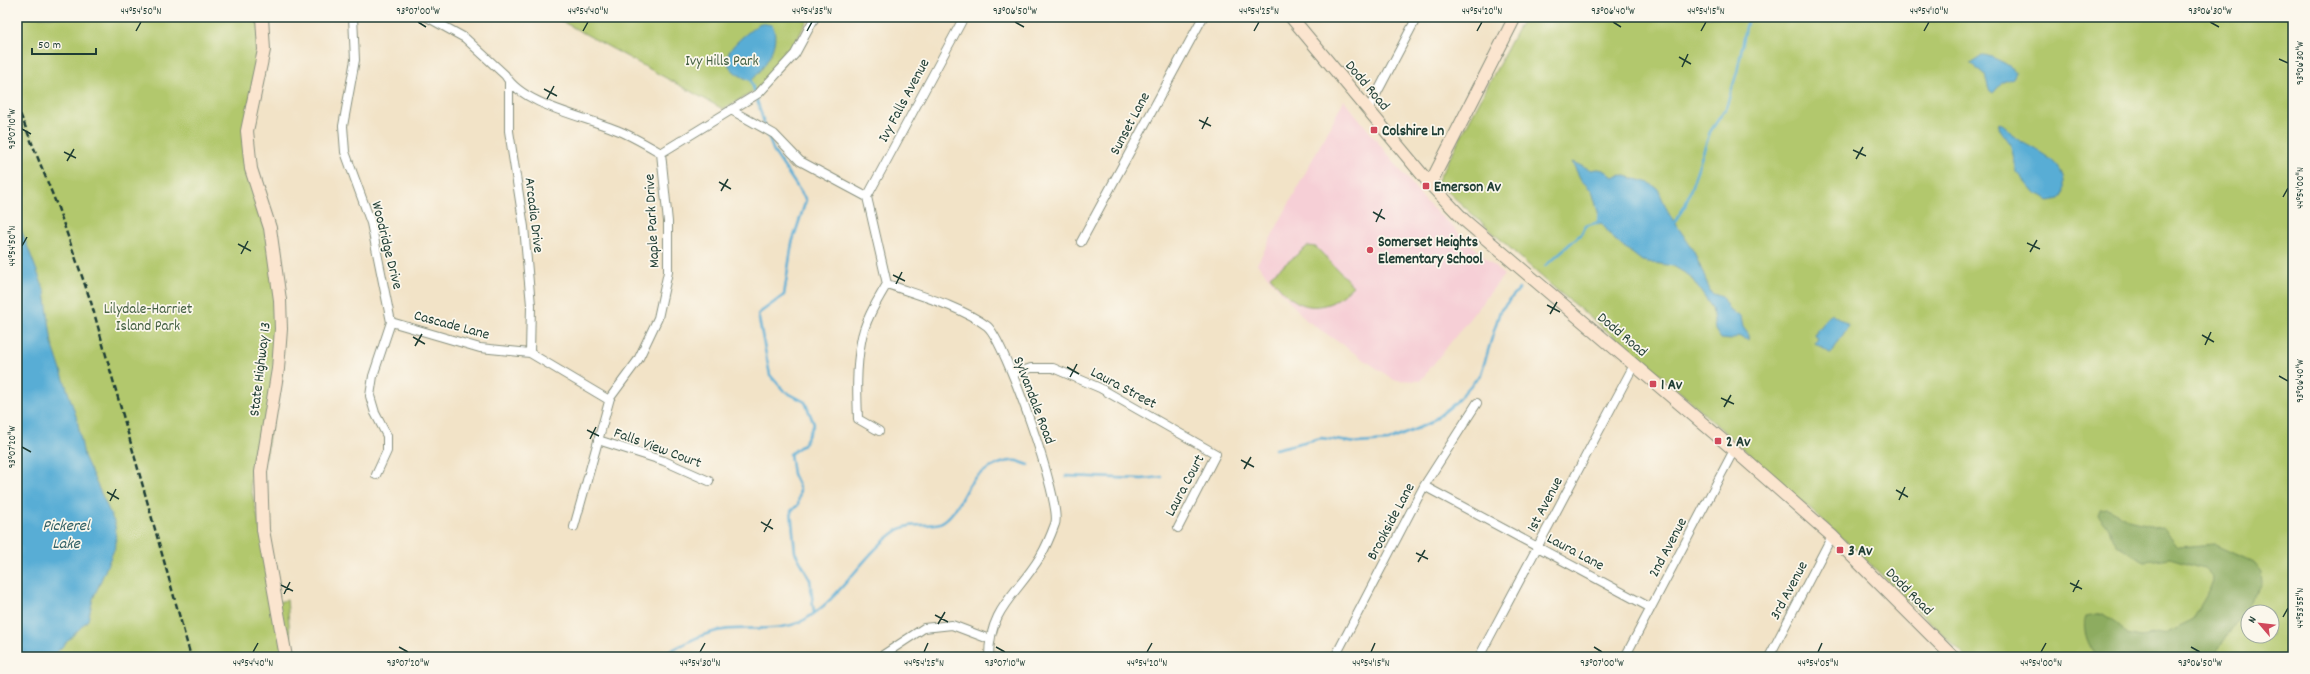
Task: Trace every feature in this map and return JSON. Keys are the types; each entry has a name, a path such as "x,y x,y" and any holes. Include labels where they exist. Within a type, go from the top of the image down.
{"main road":[{"name":"State Highway 13","path":"262,17 264,50 247,131 252,169 270,228 280,300 282,329 278,369 261,472 263,530 286,657"},
{"name":"Dodd Road","path":"1291,17 1430,184 1469,225 1734,450 1832,536 1953,657"},
{"path":"1430,184 1515,17"}],"street":[{"name":"Woodridge Drive","path":"353,17 355,60 343,126 345,152 371,223 391,322 373,376 370,396 387,436 387,451 376,475"},
{"path":"427,17 465,38 505,75 509,82 545,106 562,110 624,133 661,153 759,93 795,54 815,17"},
{"name":"Ivy Falls Avenue","path":"867,197 964,17"},
{"name":"Sunset Lane","path":"1081,242 1202,17"},
{"path":"1368,110 1417,17"},
{"name":"Arcadia Drive","path":"509,82 509,132 524,227 531,305 530,353"},
{"path":"731,110 774,134 800,161 867,197 887,284 875,305 861,341 857,380 858,419 879,431"},
{"name":"Maple Park Drive","path":"574,527 610,398 638,360 658,318 668,272 668,222 661,153"},
{"name":"Sylvandale Road","path":"887,284 962,312 988,327 1013,374 1051,488 1056,522 1040,558 1001,607 989,639 989,657"},
{"name":"Cascade Lane","path":"391,322 480,348 530,353 608,400 610,398"},
{"name":"1st Avenue","path":"1479,657 1634,365"},
{"name":"Laura Street","path":"1013,374 1031,368 1052,368 1100,388 1216,454"},
{"name":"Brookside Lane","path":"1335,657 1424,486 1477,403"},
{"name":"Falls View Court","path":"598,440 664,461 708,481"},
{"name":"2nd Avenue","path":"1625,657 1734,450"},
{"name":"Laura Court","path":"1178,528 1216,454"},
{"name":"Laura Lane","path":"1424,486 1651,608"},
{"name":"3rd Avenue","path":"1769,657 1832,536"},
{"path":"880,657 924,628 952,625 989,639"}],"shaded area":[{"name":"Somerset Heights Elementary School","path":"1344,100 1427,203 1504,275 1420,381 1394,380 1306,320 1257,264"}],"green space":[{"name":"Lilydale-Harriet Island Park","path":"17,17 264,17 243,142 278,271 279,362 266,457 253,454 250,484 278,602 287,600 292,657 17,657"},
{"name":"Ivy Hills Park","path":"554,17 809,17 785,62 762,87 723,109"},
{"path":"1524,17 2293,17 2293,657 1966,657 1863,557 1669,382 1553,287 1437,182"},
{"path":"1308,246 1316,247 1353,286 1331,303 1318,306 1302,304 1288,296 1270,276"},
{"path":"2107,508 2129,520 2163,528 2178,547 2214,544 2253,562 2261,572 2262,583 2248,604 2240,604 2240,616 2213,657 2098,657 2089,644 2085,633 2084,627 2086,617 2103,614 2118,624 2126,634 2140,637 2165,633 2192,620 2209,591 2213,580 2211,575 2204,568 2171,558 2145,561 2116,544 2112,538 2109,528 2098,515 2100,509"}],"water":[{"path":"760,23 772,25 775,32 775,39 766,62 751,81 737,74 730,67 727,59 729,52 734,45"},
{"path":"1982,55 1989,56 2000,61 2016,72 2013,78 2003,82 1993,93 1989,90 1985,75 1970,63"},
{"path":"1999,123 2005,126 2017,139 2046,156 2058,167 2062,173 2064,181 2063,193 2060,199 2049,201 2045,197 2035,193 2017,172 2011,146 1998,128"},
{"path":"1572,162 1592,170 1603,170 1613,177 1622,175 1650,183 1658,189 1669,214 1694,251 1711,293 1722,297 1729,310 1741,317 1743,327 1749,335 1748,340 1738,336 1731,340 1721,339 1715,330 1712,308 1690,276 1673,266 1642,261 1615,240 1601,223 1597,224 1598,212 1592,191 1581,180"},
{"name":"Pickerel Lake","path":"17,219 45,292 52,343 77,419 84,456 115,524 116,545 93,599 88,620 52,657 17,657"},
{"path":"1831,313 1849,325 1831,354 1815,343 1818,338 1815,336 1817,330"}],"waterway":[{"path":"1673,224 1685,206 1710,132 1726,108 1737,72 1749,17"},
{"path":"751,81 765,126"},
{"path":"767,133 774,152 806,200 792,243 784,295 758,314 770,375 784,391 805,402 814,424 804,444 790,454 793,474 800,489 798,505 791,511 795,552 810,579 814,614"},
{"path":"1545,266 1581,234 1585,226 1599,222"},
{"path":"1275,449 1321,438 1357,443 1388,441 1430,423 1454,404 1481,374 1500,311 1519,289"},
{"path":"659,657 706,634 733,629 775,628 795,624 804,620 830,600 873,551 898,530 908,526 940,523 945,520 953,511 973,480 990,468 1004,462 1011,461 1017,461 1029,465"},
{"path":"1066,476 1142,479 1162,477"}],"railway":[{"path":"17,106 58,208 91,302 191,657"}],"place":[{"name":"Colshire Ln","path":"1374,130"},
{"name":"Emerson Av","path":"1426,186"},
{"name":"Somerset Heights Elementary School","path":"1370,250"},
{"name":"1 Av","path":"1653,384"},
{"name":"2 Av","path":"1718,441"},
{"name":"3 Av","path":"1840,550"}]}
